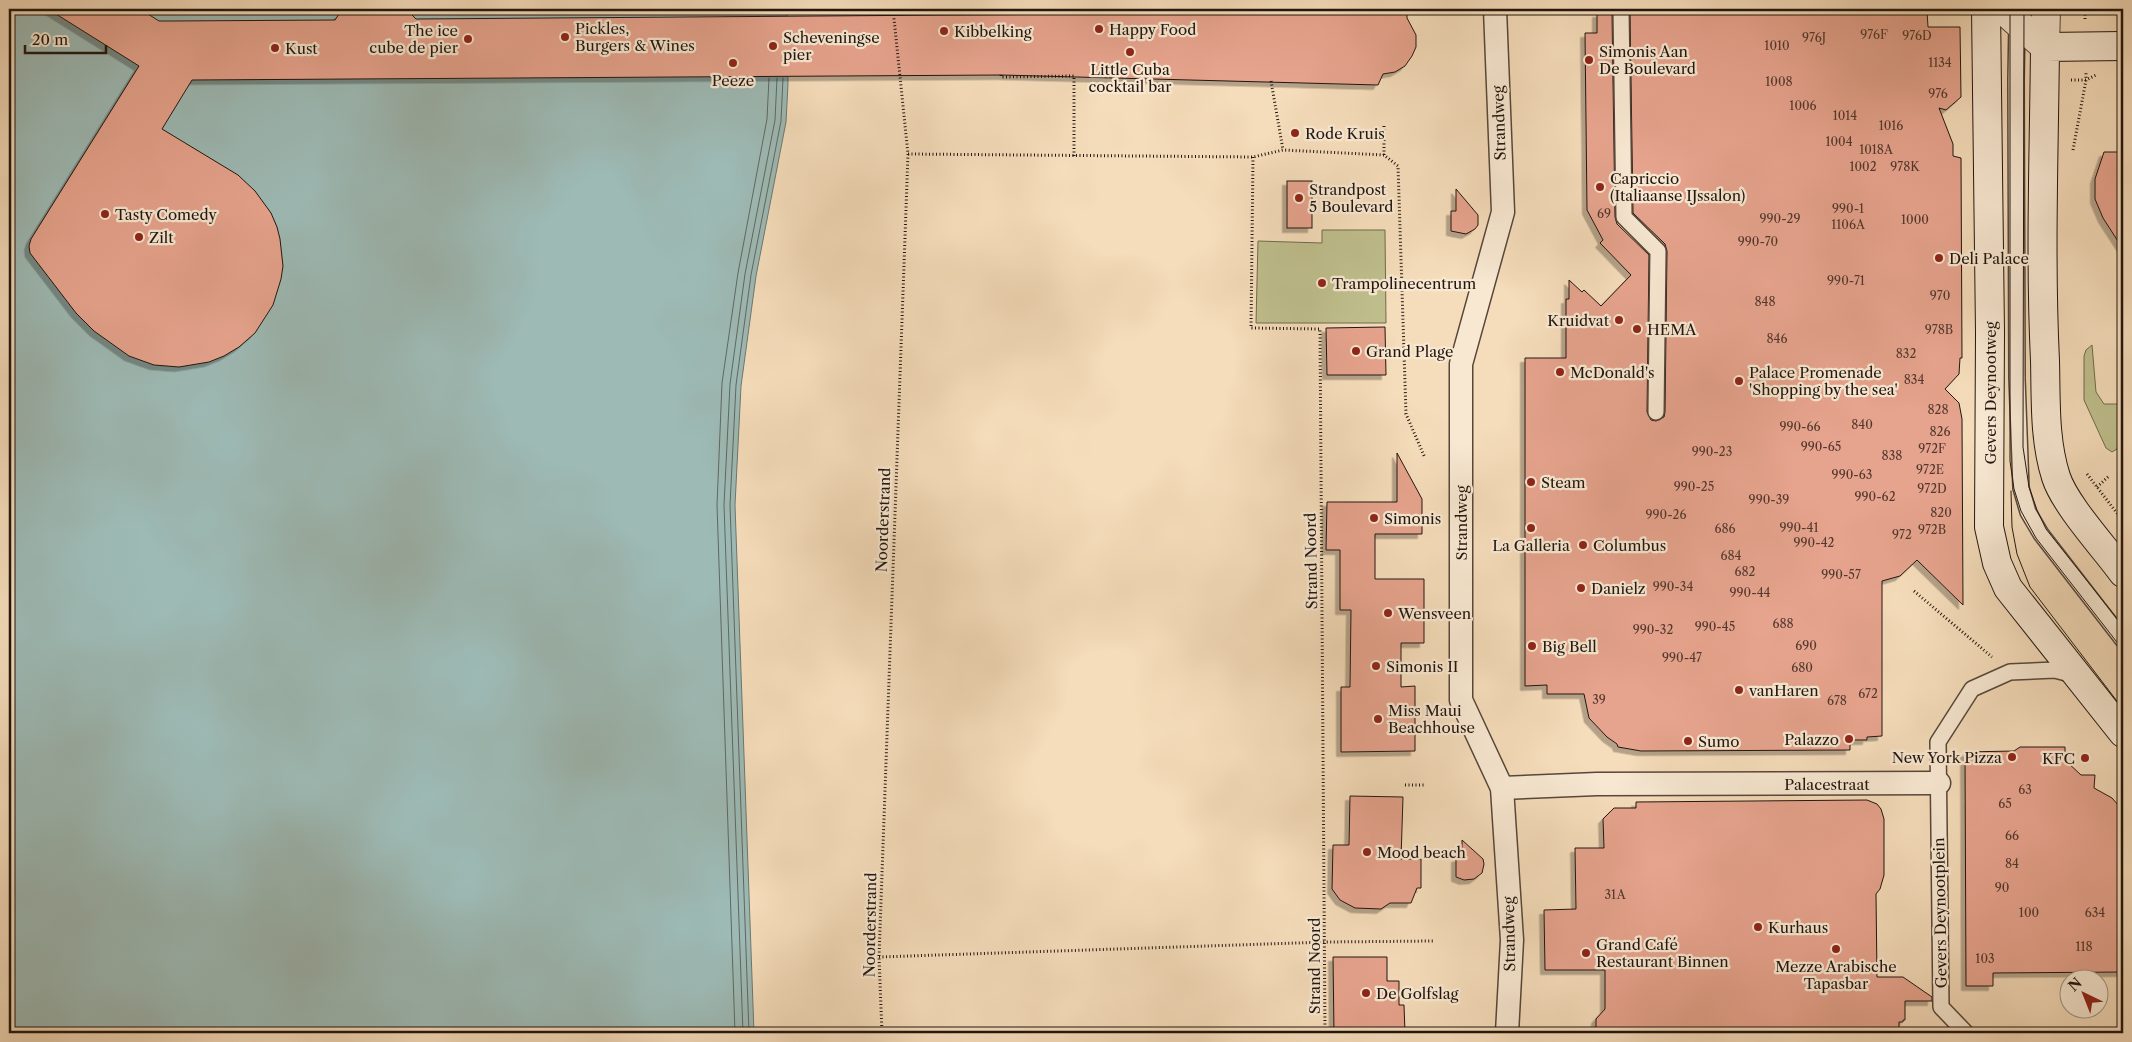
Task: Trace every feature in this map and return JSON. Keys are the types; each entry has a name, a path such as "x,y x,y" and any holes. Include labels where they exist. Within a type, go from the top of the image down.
{"main road":[{"name":"Gevers Deynootweg","path":"1986,9 1990,332 1989,527 1997,564 2008,588 2123,733"},
{"path":"2046,9 2041,234 2043,348 2048,439 2057,478 2073,507 2123,573"},
{"path":"2012,13 2045,47 2123,46"}],"street":[{"name":"Strandweg","path":"1495,9 1503,212 1461,364 1461,700 1502,788 1512,940 1508,1033"},
{"name":"Palacestraat","path":"1502,788 1597,784 1939,783"}],"lane":[{"path":"1621,13 1624,218 1658,251 1656,412"},
{"name":"Gevers Deynootweg","path":"2012,13 2016,80 2017,378 2020,488 2028,512 2041,534 2123,640"},
{"path":"1939,783 1938,742 1972,689 2010,672 2055,670 2077,675"},
{"name":"Gevers Deynootplein","path":"1939,783 1941,1007 1966,1033"}],"path":[{"name":"Noorderstrand","path":"882,1033 879,957 908,154 893,9"},
{"path":"1002,75 1001,77 1074,76 1074,156"},
{"path":"2073,153 2086,80"},
{"path":"1271,81 1283,150"},
{"path":"1384,125 1384,155"},
{"path":"908,154 1253,157 1283,150 1384,155 1398,166 1406,414 1425,458"},
{"name":"Strand Noord","path":"1253,157 1251,328 1320,329 1326,942 1325,1033"},
{"path":"2081,467 2123,520"},
{"path":"1914,592 2010,672"},
{"path":"1405,785 1424,785"},
{"path":"879,957 1326,942 1434,941"}],"green space":[{"name":"Trampolinecentrum","path":"1322,230 1385,230 1386,323 1256,323 1258,241 1322,243"},
{"path":"2092,345 2096,392 2104,404 2121,404 2119,443 2117,449 2112,452 2106,448 2084,400 2084,356 2086,350"}],"water":[{"path":"9,9 787,9 788,84 786,122 756,276 741,386 735,505 754,1033 9,1033"}],"building":[{"name":"Scheveningse pier","path":"48,9 140,9 159,21 171,21 335,20 339,14 410,13 416,19 1089,14 1177,9 1407,9 1407,18 1416,35 1416,47 1405,66 1395,72 1383,74 1378,85 1001,75 192,80 162,129 238,175 255,191 271,213 277,227 283,266 273,305 255,333 239,347 224,356 209,362 179,367 154,365 129,356 94,331 76,313 30,253 31,239 139,66"},
{"name":"Palace Promenade 'Shopping by the sea'","path":"1927,11 1928,27 1960,27 1961,97 1946,110 1939,108 1953,144 1953,156 1961,158 1962,358 1960,358 1959,374 1945,389 1959,403 1962,419 1963,605 1917,560 1900,576 1882,581 1882,736 1867,737 1867,740 1850,740 1850,750 1641,751 1618,747 1589,718 1584,694 1547,694 1547,685 1525,686 1525,358 1566,358 1566,299 1569,299 1569,280 1582,292 1584,290 1601,306 1631,275 1600,243 1603,240 1587,210 1585,33 1597,33 1597,13 1612,13 1615,217 1617,224 1649,255 1647,412 1651,420 1656,421 1664,417 1665,412 1667,251 1665,244 1633,213 1630,13"},
{"path":"2104,152 2123,152 2123,249 2103,218 2095,199 2095,179"},
{"name":"Strandpost 5 Boulevard","path":"1287,181 1312,181 1312,228 1287,228"},
{"path":"1456,189 1478,215 1478,225 1466,234 1451,231 1451,211 1456,211"},
{"name":"Grand Plage","path":"1385,327 1386,375 1327,375 1326,328"},
{"path":"1397,453 1422,499 1422,534 1375,534 1375,579 1424,579 1424,643 1401,643 1401,687 1415,686 1415,751 1341,752 1341,687 1350,687 1351,610 1340,610 1340,550 1326,550 1327,502 1397,502"},
{"path":"2020,747 2065,747 2065,760 2081,775 2095,775 2094,788 2112,798 2119,806 2120,824 2123,824 2123,972 2110,972 2110,970 2060,970 2060,972 1993,973 1993,986 1966,986 1965,752 2014,751"},
{"name":"Mood beach","path":"1350,796 1403,797 1401,859 1421,859 1421,888 1417,888 1411,903 1390,903 1381,909 1355,908 1340,900 1332,889 1333,845 1349,845"},
{"name":"Kurhaus","path":"1867,800 1877,804 1881,809 1884,819 1884,875 1880,889 1876,894 1877,977 1903,977 1932,997 1932,1001 1905,1001 1905,1020 1899,1022 1899,1033 1596,1033 1596,1019 1605,1009 1605,970 1545,970 1544,910 1576,909 1575,848 1604,848 1603,819 1614,808 1636,808 1636,802"},
{"path":"1462,840 1483,859 1482,873 1474,879 1464,880 1456,877 1456,858 1462,857"},
{"name":"De Golfslag","path":"1333,957 1387,957 1387,981 1399,981 1399,1005 1404,1005 1405,1033 1334,1033"}],"tram line":[{"path":"2010,9 2010,461 2014,489 2021,511 2036,538 2123,650"},
{"path":"2024,9 2023,447 2029,487 2046,529 2123,626"},
{"path":"2011,491 2012,527 2017,554 2030,587 2123,709"}],"place":[{"name":"Happy Food","path":"1099,29"},
{"name":"Kibbelking","path":"944,31"},
{"name":"Pickles, Burgers & Wines","path":"565,37"},
{"name":"The ice cube de pier","path":"468,39"},
{"name":"Scheveningse pier","path":"773,46"},
{"name":"Kust","path":"275,48"},
{"name":"Little Cuba cocktail bar","path":"1130,52"},
{"name":"Simonis Aan De Boulevard","path":"1589,60"},
{"name":"Peeze","path":"733,63"},
{"name":"Rode Kruis","path":"1295,133"},
{"name":"Capriccio (Italiaanse IJssalon)","path":"1600,187"},
{"name":"Strandpost 5 Boulevard","path":"1299,198"},
{"name":"Tasty Comedy","path":"105,214"},
{"name":"Zilt","path":"139,237"},
{"name":"Deli Palace","path":"1939,258"},
{"name":"Trampolinecentrum","path":"1322,283"},
{"name":"Kruidvat","path":"1619,320"},
{"name":"HEMA","path":"1637,329"},
{"name":"Grand Plage","path":"1356,351"},
{"name":"McDonald's","path":"1560,372"},
{"name":"Palace Promenade 'Shopping by the sea'","path":"1739,381"},
{"name":"Steam","path":"1531,482"},
{"name":"Simonis","path":"1374,518"},
{"name":"La Galleria","path":"1531,528"},
{"name":"Columbus","path":"1583,545"},
{"name":"Danielz","path":"1581,588"},
{"name":"Wensveen","path":"1388,613"},
{"name":"Big Bell","path":"1532,646"},
{"name":"Simonis II","path":"1376,666"},
{"name":"vanHaren","path":"1739,690"},
{"name":"Miss Maui Beachhouse","path":"1378,719"},
{"name":"Palazzo","path":"1849,739"},
{"name":"Sumo","path":"1688,741"},
{"name":"New York Pizza","path":"2012,757"},
{"name":"KFC","path":"2085,758"},
{"name":"Mood beach","path":"1367,852"},
{"name":"Kurhaus","path":"1758,927"},
{"name":"Mezze Arabische Tapasbar","path":"1836,949"},
{"name":"Grand Café Restaurant Binnen","path":"1586,953"},
{"name":"De Golfslag","path":"1366,993"}]}
